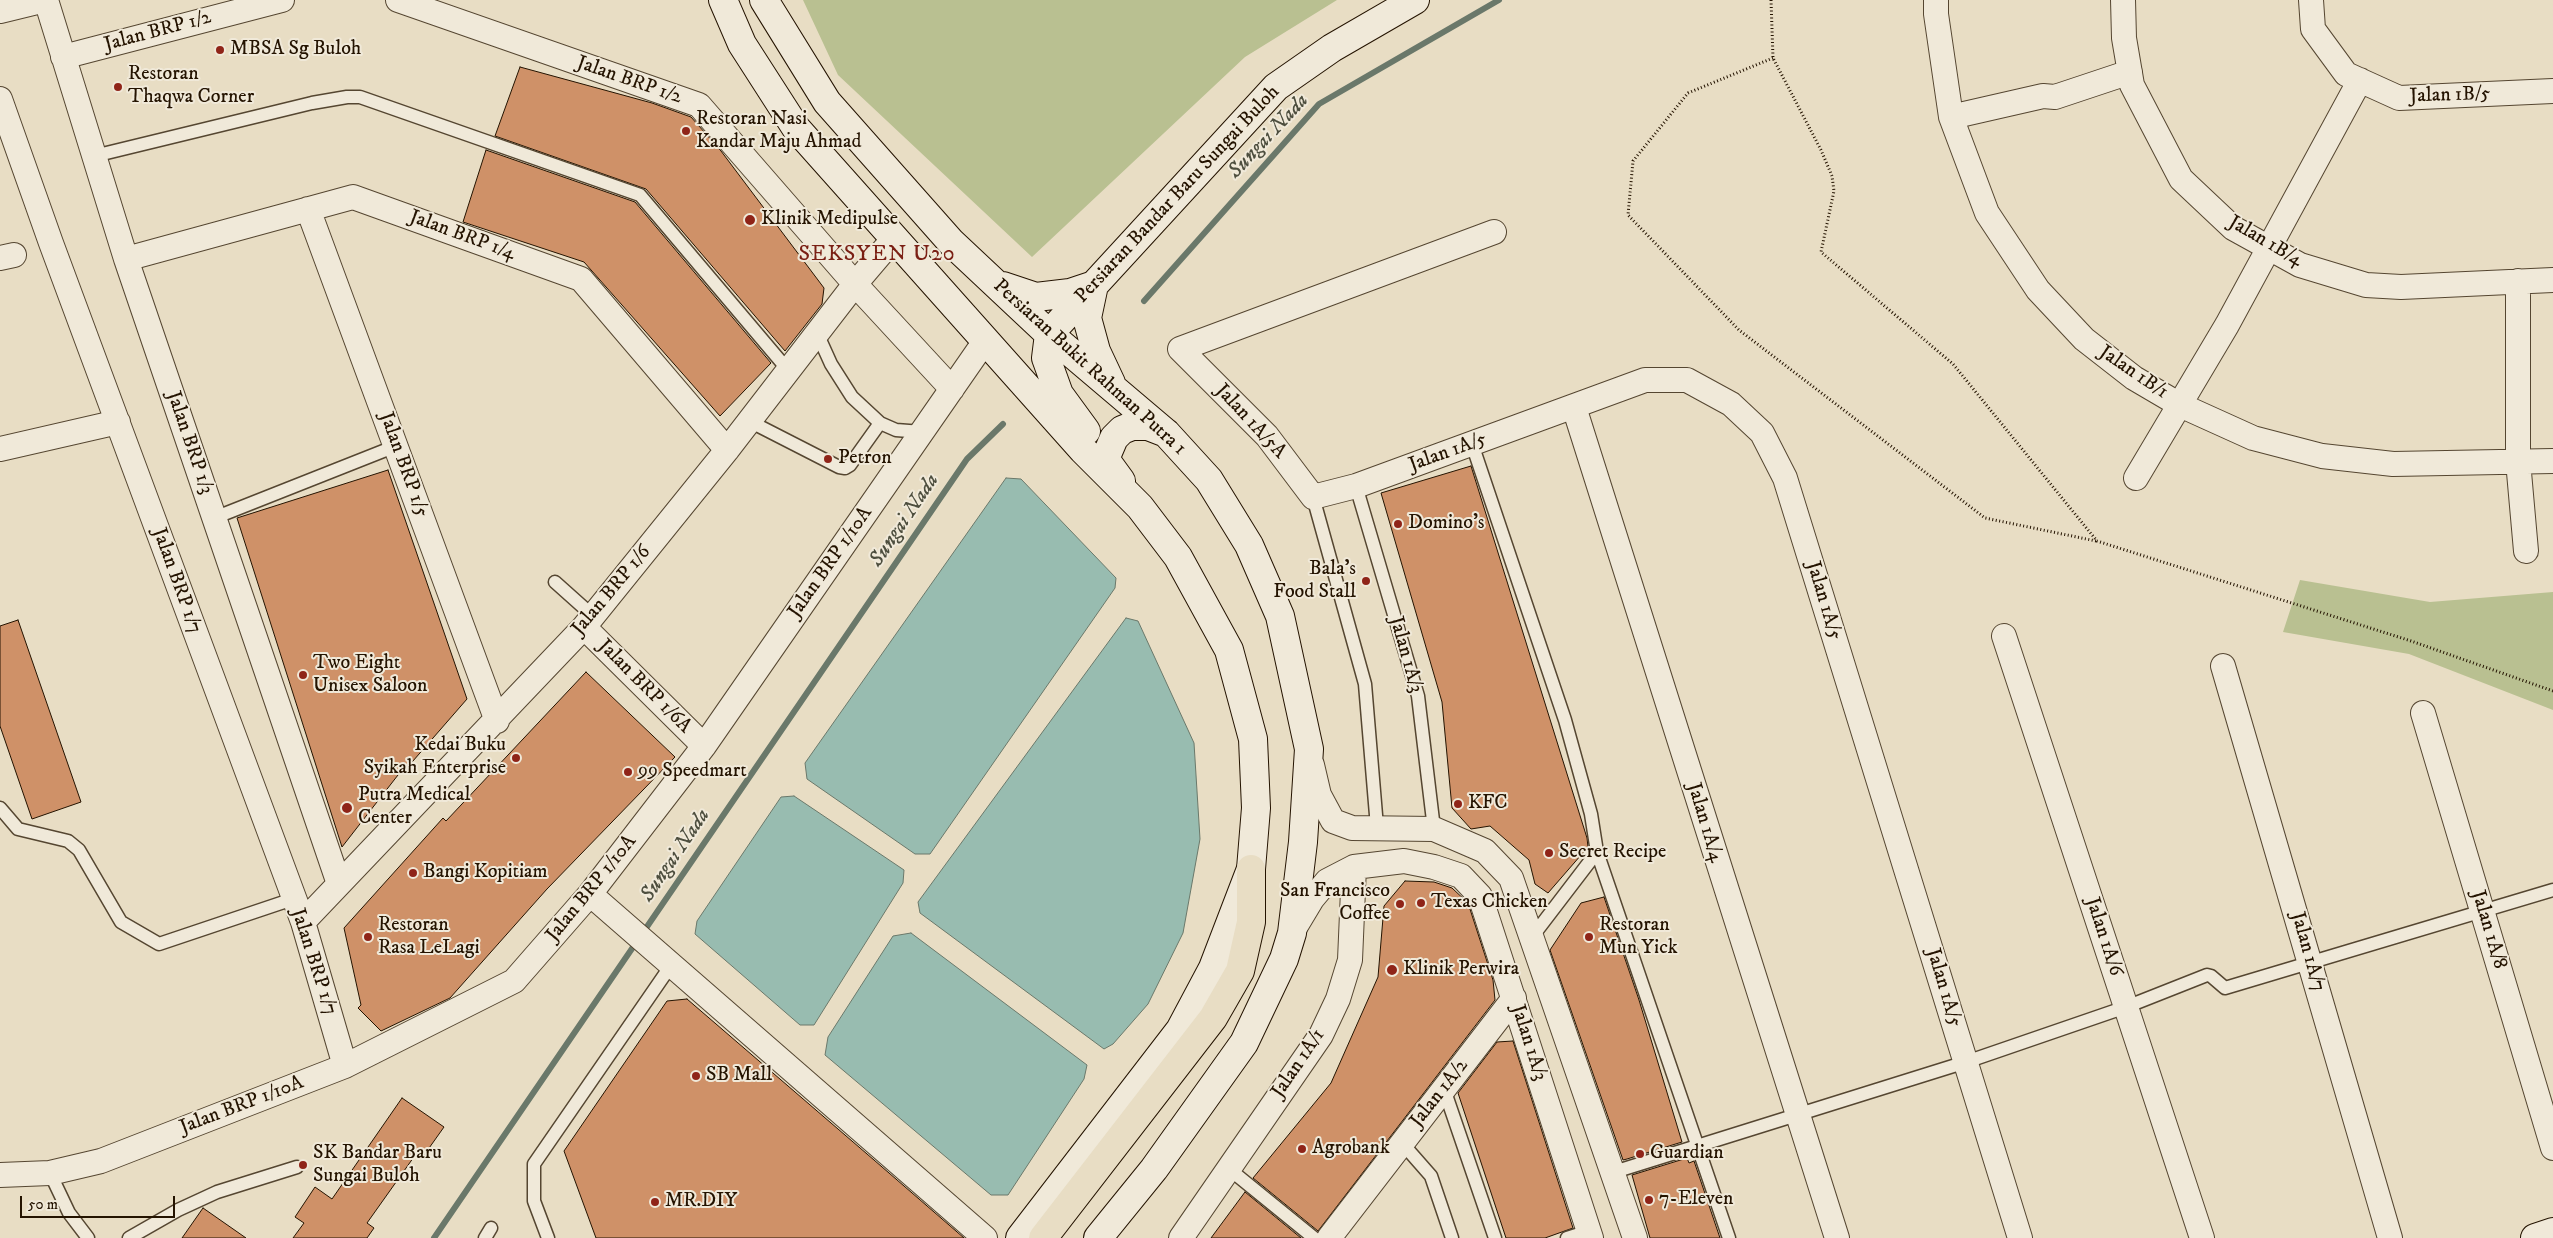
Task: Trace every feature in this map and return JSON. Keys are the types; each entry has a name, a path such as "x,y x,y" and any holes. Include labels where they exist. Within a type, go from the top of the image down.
{"highway":[{"path":"1042,1238 1213,1018 1240,971 1251,922 1251,869"}],"main road":[{"path":"723,0 742,44 796,128 895,237 1082,450 1140,507"},
{"name":"Persiaran Bukit Rahman Putra 1","path":"764,0 827,102 951,242 1049,334 1167,434 1209,480 1253,554 1280,616 1309,748 1303,842 1292,933 1284,959 1244,1043 1154,1169 1098,1238"},
{"name":"Persiaran Bandar Baru Sungai Buloh","path":"1049,334 1276,86 1332,48 1415,0"},
{"path":"995,283 1036,297 1070,293 1094,284"},
{"path":"1094,284 1087,318 1096,351 1113,389"},
{"path":"1020,1238 1180,1030 1213,968 1251,869 1256,808 1253,739 1229,650 1178,557 1059,394 1046,358 1049,334"},
{"path":"1106,459 1109,448 1122,430 1132,426 1148,426 1167,434"},
{"path":"2535,1238 2553,1232"}],"street":[{"path":"0,11 45,0"},
{"name":"Jalan BRP 1/3","path":"45,0 126,258 339,884"},
{"name":"Jalan BRP 1/2","path":"63,57 282,0"},
{"name":"Jalan BRP 1/2","path":"398,0 699,105 855,284 952,389"},
{"name":"Jalan 1B/1","path":"1936,0 1936,14 1951,118 1987,213 2038,290 2084,338 2134,378 2180,404 2252,438 2322,456 2393,464 2553,461"},
{"name":"Jalan 1B/4","path":"2123,0 2124,38 2132,86 2181,179 2233,228 2300,265 2366,285 2401,287 2553,280"},
{"name":"Jalan 1B/5","path":"2311,0 2313,29 2346,74 2398,98 2553,91"},
{"path":"1951,118 2043,96 2055,97 2130,72"},
{"path":"2136,478 2227,325 2360,80"},
{"name":"Jalan BRP 1/7","path":"0,99 303,922 345,1066"},
{"name":"Jalan BRP 1/4","path":"126,258 353,197 581,279 727,450"},
{"name":"Jalan BRP 1/5","path":"308,209 497,721"},
{"name":"Jalan 1A/5A","path":"1313,497 1267,436 1180,349 1494,232"},
{"name":"Jalan BRP 1/6","path":"303,922 497,721 589,621 727,450 855,284 895,237"},
{"path":"2518,281 2518,461 2526,551"},
{"name":"Jalan BRP 1/10A","path":"0,1175 50,1173 101,1162 345,1066 514,981 590,894 704,746 985,341"},
{"name":"Jalan 1A/5","path":"1313,497 1356,486 1574,408 1645,380 1687,380 1731,404 1762,432 1785,478 2020,1238"},
{"name":"Jalan 1A/4","path":"1574,408 1837,1238"},
{"path":"0,449 118,422"},
{"name":"Jalan BRP 1/6A","path":"589,621 704,746"},
{"name":"Jalan 1A/6","path":"2004,636 2202,1238"},
{"name":"Jalan 1A/7","path":"2223,666 2390,1238"},
{"name":"Jalan 1A/8","path":"2423,713 2553,1148"},
{"name":"Jalan 1A/3","path":"1309,748 1319,795 1333,821 1352,828 1403,827 1434,829 1485,851 1511,878 1614,1172 1635,1238"},
{"path":"1403,827 1404,861"},
{"name":"Jalan 1A/3","path":"1292,933 1312,899 1327,882 1354,866 1404,861 1434,866 1461,876 1480,896 1590,1235"},
{"name":"Jalan 1A/1","path":"1181,1238 1321,1035 1338,999 1350,960 1354,866"},
{"path":"590,894 977,1236"},
{"name":"Jalan 1A/2","path":"1329,1238 1514,998"}],"lane":[{"path":"94,156 312,103 347,97 360,97 640,195 788,370"},
{"path":"817,333 831,364 852,397 880,423 896,430 922,432"},
{"path":"749,421 839,467 845,468 850,465 880,423"},
{"path":"1472,444 1565,720 1591,814 1597,852 1729,1238"},
{"path":"214,518 396,446"},
{"name":"Jalan 1A/3","path":"1356,486 1418,696 1434,829"},
{"name":"Jalan 1A/5A","path":"1313,497 1326,535 1365,684 1377,827"},
{"path":"555,582 589,621"},
{"path":"0,808 18,829 68,841 79,850 121,922 159,944 293,899"},
{"path":"1532,936 1597,852"},
{"path":"1614,1172 1966,1062 2126,1008 2207,975 2226,988 2553,890"},
{"path":"548,1238 534,1201 534,1164 664,958"},
{"path":"1444,1089 1495,1238"},
{"path":"1402,1143 1431,1176 1452,1238"},
{"path":"129,1238 178,1210 217,1192 297,1167"},
{"path":"1228,1168 1314,1238"},
{"path":"50,1173 69,1214 88,1238"},
{"path":"485,1238 491,1228 494,1238"},
{"path":"1567,1238 1590,1235"}],"path":[{"path":"1771,0 1773,58 1821,150 1832,176 1834,191 1821,252 1953,364 2097,541"},
{"path":"1773,58 1688,92 1633,161 1628,215 1739,330 1985,518 2097,541 2411,641 2553,691"}],"green space":[{"path":"803,0 1337,0 1245,57 1032,257 838,75"},
{"path":"2300,580 2430,602 2553,592 2553,710 2409,654 2283,632"}],"water":[{"path":"1006,478 1021,479 1116,578 1115,588 930,854 915,854 807,779 805,763"},
{"path":"1126,618 1138,621 1194,743 1200,839 1183,933 1148,1004 1113,1044 1104,1049 920,913 918,902"},
{"path":"794,796 904,870 903,883 814,1025 800,1025 695,934 697,921 781,797"},
{"path":"911,933 1087,1065 1084,1079 1008,1195 991,1195 825,1055 828,1037 893,936"}],"building":[{"path":"520,67 652,103 691,117 721,151 824,288 822,304 785,351 646,189 495,136"},
{"path":"486,150 635,202 771,363 720,416 584,262 463,222"},
{"path":"1471,466 1587,838 1588,847 1548,893 1535,884 1529,860 1490,826 1471,829 1452,808 1442,702 1381,493"},
{"path":"388,470 467,699 406,769 405,766 342,847 237,518"},
{"path":"18,620 81,802 32,819 0,726 0,626"},
{"path":"586,672 675,757 547,889 450,998 381,1031 358,1008 361,1005 344,928 443,818 446,821"},
{"path":"1405,881 1434,882 1452,888 1468,903 1493,980 1495,1000 1318,1231 1253,1178 1331,1083 1378,977 1384,906"},
{"path":"1604,897 1639,1000 1682,1142 1623,1160 1550,950 1581,903"},
{"name":"SB Mall","path":"687,999 964,1238 596,1238 564,1151 667,1001"},
{"path":"1513,1041 1573,1228 1545,1238 1506,1238 1458,1093 1497,1042"},
{"path":"402,1098 444,1127 422,1158 416,1154 367,1223 374,1228 367,1238 293,1238 304,1223 295,1217 315,1187 332,1199"},
{"path":"1687,1158 1689,1163 1694,1161 1720,1238 1650,1238 1632,1175"},
{"path":"1245,1192 1301,1238 1211,1238"},
{"path":"203,1208 246,1238 182,1238"}],"waterway":[{"name":"Sungai Nada","path":"1144,301 1319,104 1499,0"},
{"name":"Sungai Nada","path":"434,1238 967,459 1003,424"}],"place":[{"name":"MBSA Sg Buloh","path":"220,50"},
{"name":"Restoran Thaqwa Corner","path":"118,87"},
{"name":"Restoran Nasi Kandar Maju Ahmad","path":"686,131"},
{"name":"Klinik Medipulse","path":"750,220"},
{"name":"Petron","path":"828,459"},
{"name":"Domino's","path":"1398,524"},
{"name":"Bala’s Food Stall","path":"1366,581"},
{"name":"Two Eight Unisex Saloon","path":"303,675"},
{"name":"Kedai Buku Syikah Enterprise","path":"516,758"},
{"name":"99 Speedmart","path":"628,772"},
{"name":"KFC","path":"1458,804"},
{"name":"Putra Medical Center","path":"347,808"},
{"name":"Secret Recipe","path":"1549,853"},
{"name":"Bangi Kopitiam","path":"413,873"},
{"name":"Texas Chicken","path":"1421,903"},
{"name":"San Francisco Coffee","path":"1400,904"},
{"name":"Restoran Rasa LeLagi","path":"368,937"},
{"name":"Restoran Mun Yick","path":"1589,937"},
{"name":"Klinik Perwira","path":"1392,970"},
{"name":"SB Mall","path":"696,1076"},
{"name":"Agrobank","path":"1302,1149"},
{"name":"Guardian","path":"1640,1154"},
{"name":"SK Bandar Baru Sungai Buloh","path":"303,1165"},
{"name":"7-Eleven","path":"1649,1200"},
{"name":"MR.DIY","path":"655,1202"}],"district":[{"name":"SEKSYEN U20","path":"877,255"}]}
